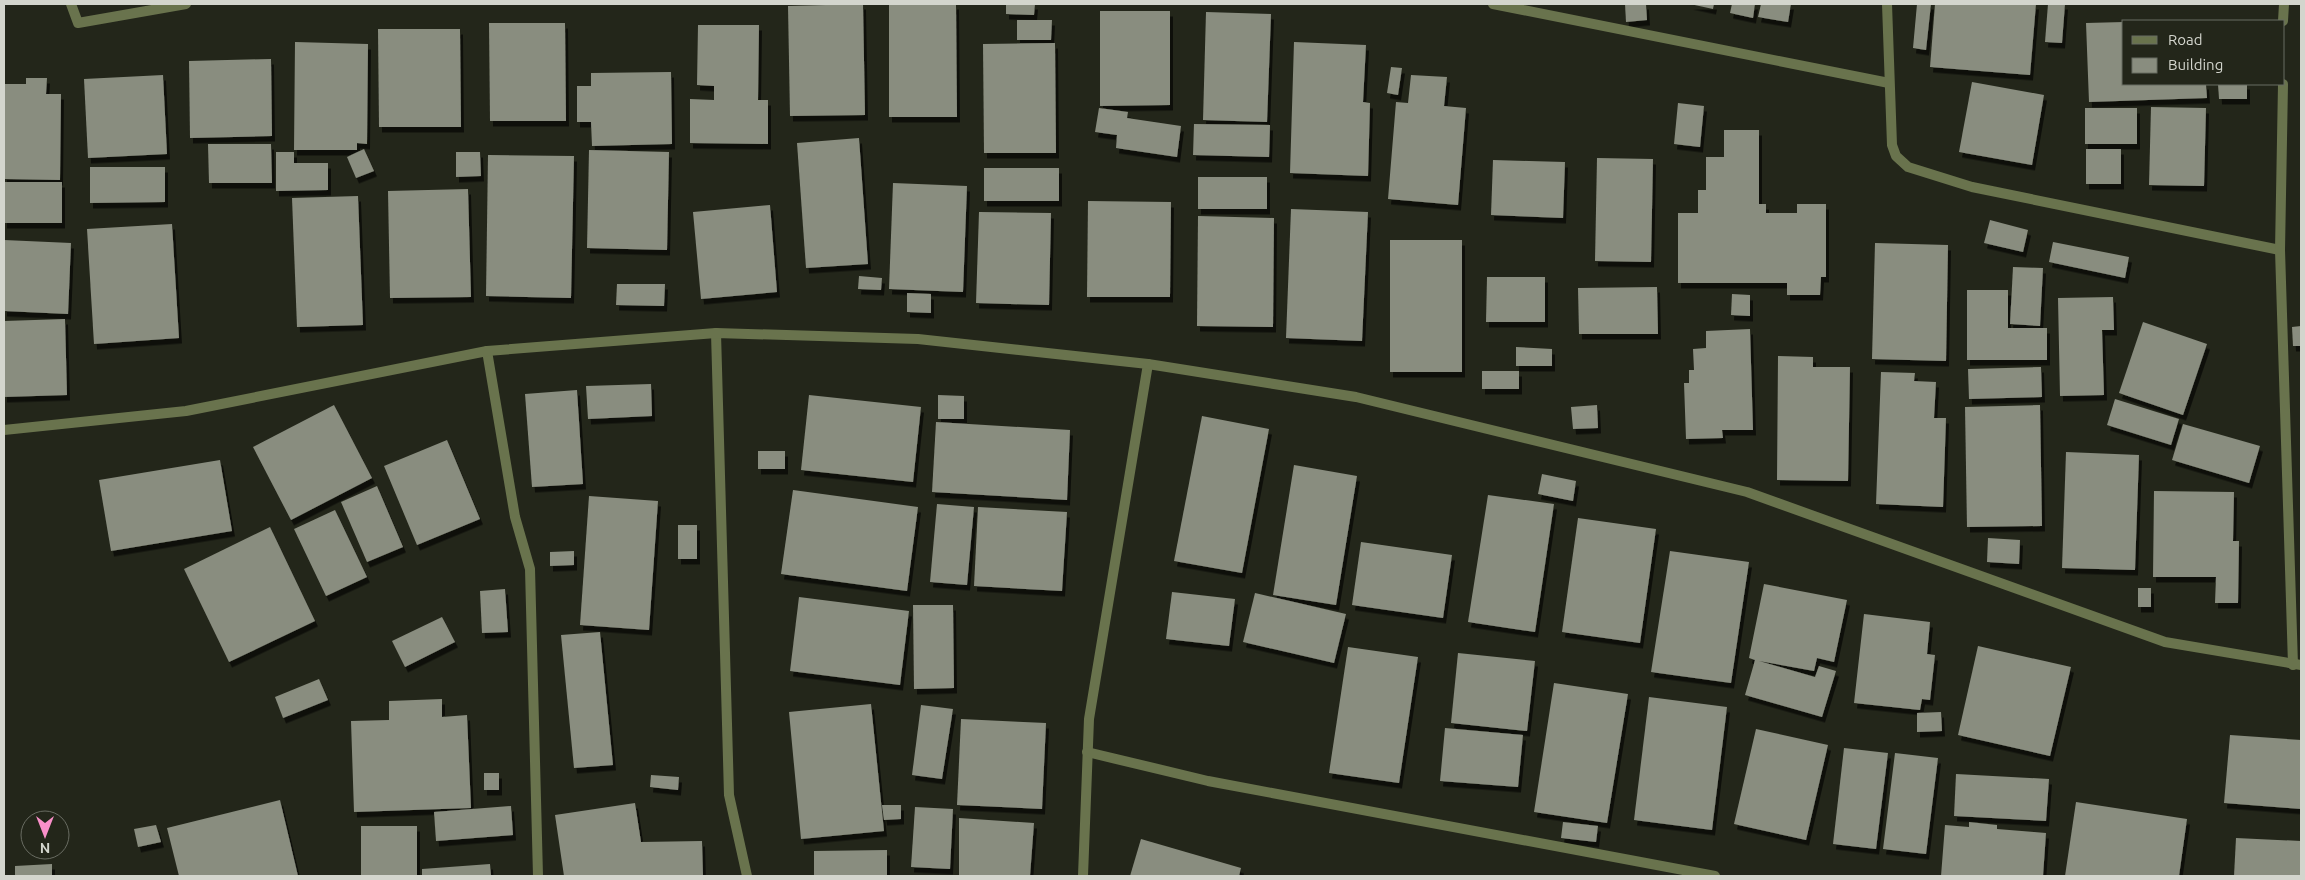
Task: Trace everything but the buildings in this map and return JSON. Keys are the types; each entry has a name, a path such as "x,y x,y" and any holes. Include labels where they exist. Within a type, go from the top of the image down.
{"street":[{"path":"71,4 78,23 186,4"},
{"path":"1493,4 1889,83"},
{"path":"1887,4 1892,145 1896,156 1908,167 1972,186 2280,250"},
{"path":"2283,20 2284,4"},
{"path":"4,430 186,412 487,351 716,333 918,339 1148,364 1356,397 1747,492 2164,642 2297,665 2280,250 2282,85"},
{"path":"716,333 729,795 747,876"},
{"path":"487,351 515,517 530,569 538,876"},
{"path":"1083,876 1089,719 1148,364"},
{"path":"1088,752 1208,781 1715,876"}]}
